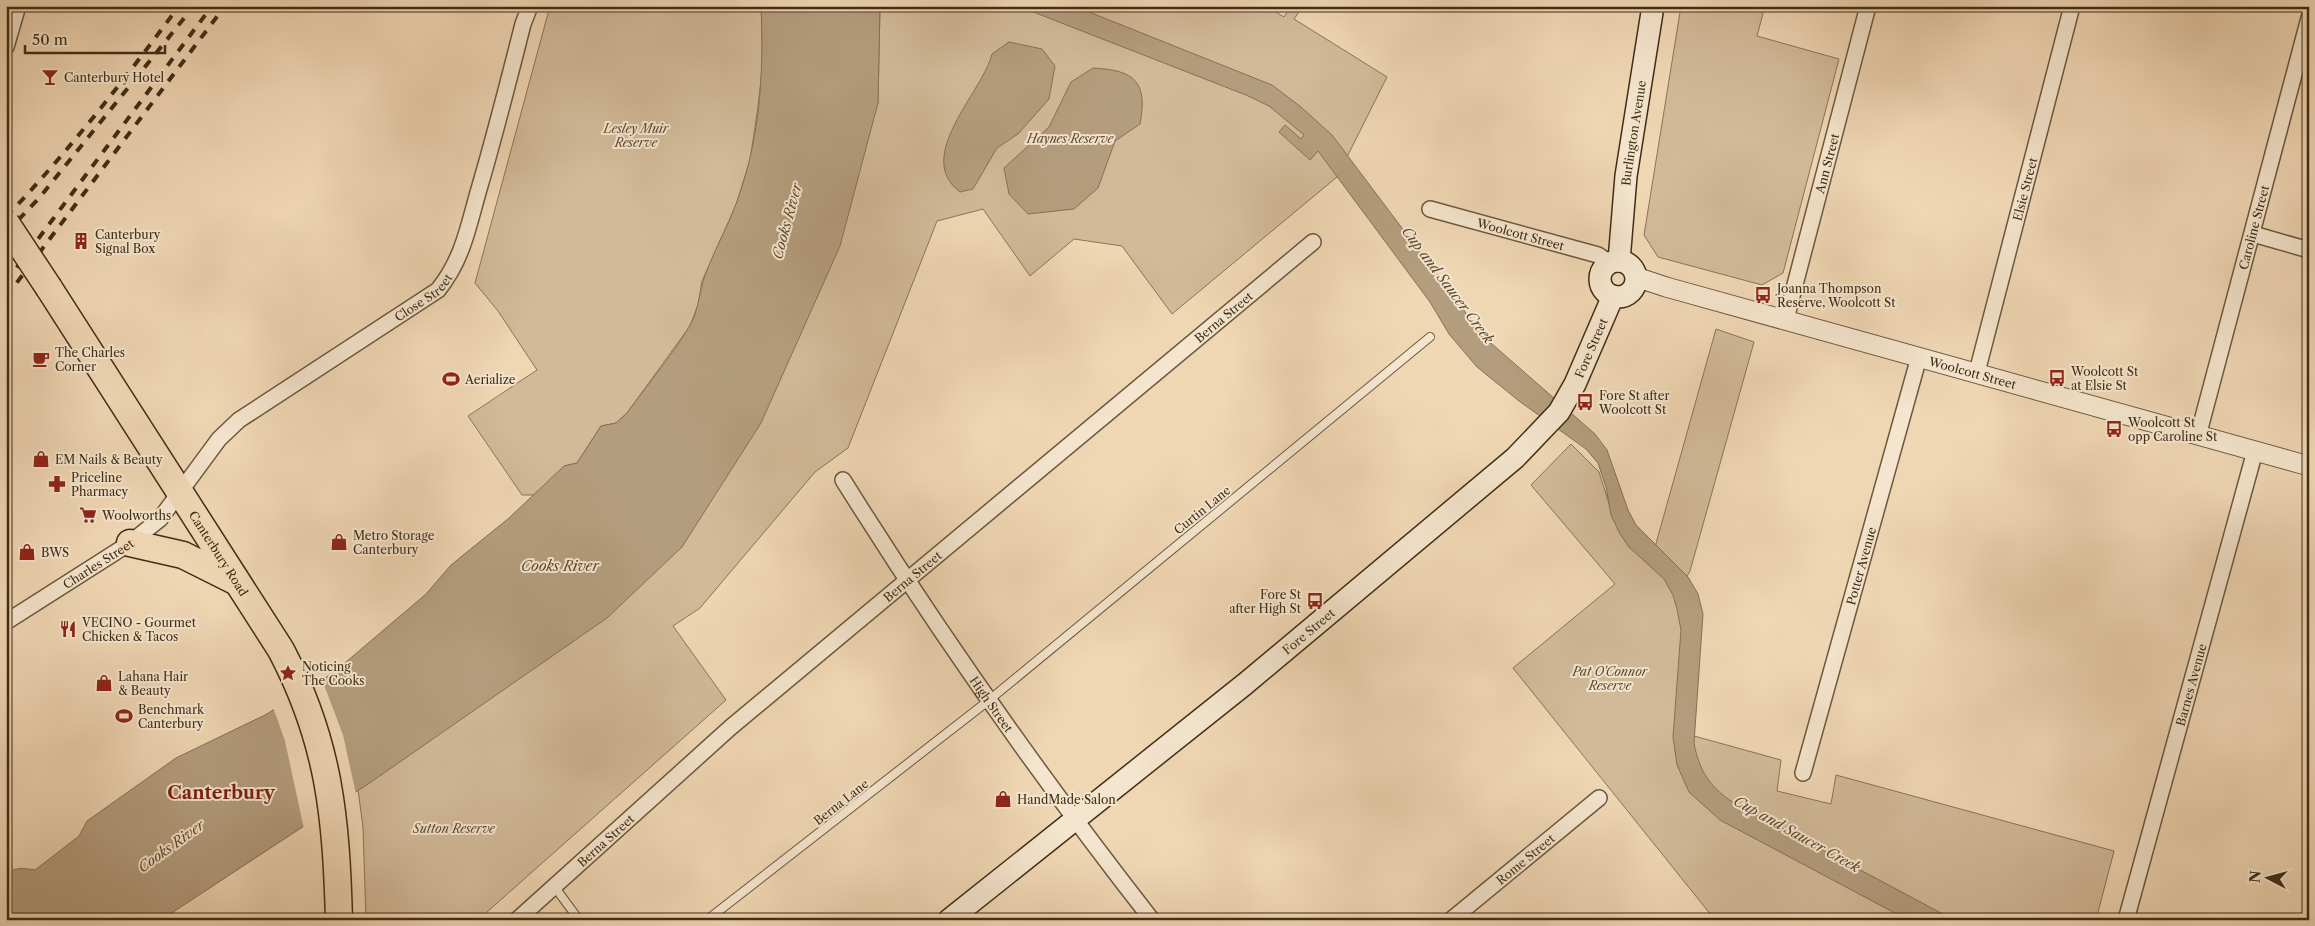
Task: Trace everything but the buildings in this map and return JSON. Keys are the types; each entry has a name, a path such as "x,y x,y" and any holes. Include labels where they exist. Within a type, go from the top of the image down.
{"highway":[{"name":"Canterbury Road","path":"6,223 281,650 294,674 320,742 333,806 339,920"},
{"path":"130,543 183,555 238,583"}],"main road":[{"name":"Burlington Avenue","path":"1615,262 1626,176 1653,6"},
{"path":"1615,262 1630,266 1636,276 1634,288 1630,293 1619,297 1613,296 1604,290 1600,280 1602,270 1615,262"},
{"name":"Fore Street","path":"949,920 1446,519 1531,444 1559,412 1575,384 1613,296"}],"street":[{"path":"6,47 18,6"},
{"name":"Close Street","path":"179,494 219,440 239,420 438,290 453,272 462,248 492,145 523,24 530,6"},
{"name":"Ann Street","path":"1786,319 1868,6"},
{"name":"Elsie Street","path":"1977,372 2072,6"},
{"name":"Caroline Street","path":"2198,436 2304,55 2309,18"},
{"name":"Woolcott Street","path":"1430,208 1598,255 1615,262"},
{"path":"2253,234 2309,250"},
{"name":"Berna Street","path":"517,920 731,727 905,580 1313,242"},
{"name":"Woolcott Street","path":"1636,276 1666,287 1977,372 2309,466"},
{"name":"Potter Avenue","path":"1803,773 1919,357"},
{"name":"Barnes Avenue","path":"2126,920 2255,451"},
{"name":"High Street","path":"843,480 905,580 988,701 1074,820 1152,920"},
{"name":"Charles Street","path":"6,622 130,543 160,519 179,494"},
{"name":"Rome Street","path":"1451,920 1599,798"}],"lane":[{"name":"Curtin Lane","path":"988,701 1430,337"},
{"name":"Berna Lane","path":"707,920 988,701"},
{"path":"554,886 579,920"}],"green space":[{"name":"Lesley Muir Reserve","path":"550,6 761,6 763,61 750,160 736,205 702,281 698,305 690,326 627,413 616,423 601,426 577,463 564,466 535,495 522,495 468,416 537,370 498,311 475,283"},
{"path":"880,6 1266,6 1284,17 1291,6 1303,6 1294,19 1387,77 1337,177 1172,314 1122,246 1074,239 1030,276 983,209 937,221 848,448 815,472 700,608 673,626 726,700 478,920 366,920 363,827 358,790 371,782 878,103"},
{"path":"1681,6 1765,6 1757,36 1839,59 1783,273 1762,285 1658,257 1644,235"},
{"name":"Pat O'Connor Reserve","path":"1716,329 1754,342 1690,571 1676,595 1684,629 1676,731 1781,760 1777,791 1831,804 1836,775 2114,851 2096,920 1715,920 1513,668 1615,584 1531,485 1571,444 1599,472 1613,516 1650,565"}],"water":[{"name":"Cooks River","path":"761,6 880,6 878,103 840,246 761,423 682,547 607,618 371,782 161,920 6,920 6,874 20,869 35,870 79,836 87,821 176,758 265,715 333,673 426,594 451,565 509,518 564,466 577,463 601,426 616,423 627,413 675,349 693,320 704,277 733,212 744,180 759,106 762,56"},
{"path":"1018,6 1074,6 1272,85 1301,107 1332,135 1484,337 1595,434 1607,450 1628,510 1636,525 1688,577 1698,594 1703,614 1694,743 1702,769 1711,783 1731,801 1954,920 1908,920 1720,820 1689,792 1677,765 1673,737 1681,630 1677,609 1673,595 1664,579 1629,547 1620,534 1611,515 1606,487 1598,463 1586,449 1519,401 1477,367 1449,334 1430,302 1318,151 1310,160 1279,132 1285,125 1301,139 1304,135 1269,106 1246,95"},
{"path":"1009,42 1042,49 1055,66 1049,99 1018,134 997,148 973,189 960,192 947,178 944,161 947,143 986,70 992,54"},
{"path":"1093,68 1119,72 1135,81 1140,88 1142,98 1140,124 1115,141 1098,188 1074,209 1028,214 1009,194 1004,168 1049,127 1071,82"}],"pier":[{"path":"321,677 343,735 356,794 304,829 285,741 273,707"}],"railway":[{"path":"6,217 96,114 179,6"},
{"path":"6,233 40,197 194,6"},
{"path":"6,282 212,6"},
{"path":"6,297 225,6"}],"place":[{"name":"Canterbury Hotel","path":"50,77"},
{"name":"Canterbury Signal Box","path":"81,241"},
{"name":"Joanna Thompson Reserve, Woolcott St","path":"1763,295"},
{"name":"The Charles Corner","path":"41,359"},
{"name":"Woolcott St at Elsie St","path":"2057,378"},
{"name":"Aerialize","path":"451,379"},
{"name":"Fore St after Woolcott St","path":"1585,402"},
{"name":"Woolcott St opp Caroline St","path":"2114,429"},
{"name":"EM Nails & Beauty","path":"41,459"},
{"name":"Priceline Pharmacy","path":"57,484"},
{"name":"Woolworths","path":"88,515"},
{"name":"Metro Storage Canterbury","path":"339,542"},
{"name":"BWS","path":"27,552"},
{"name":"Fore St after High St","path":"1315,601"},
{"name":"VECINO - Gourmet Chicken & Tacos","path":"68,629"},
{"name":"Noticing The Cooks","path":"288,673"},
{"name":"Lahana Hair & Beauty","path":"104,683"},
{"name":"Benchmark Canterbury","path":"124,716"},
{"name":"HandMade Salon","path":"1003,799"}],"district":[{"name":"Canterbury","path":"221,793"}],"park label":[{"name":"Haynes Reserve","path":"1070,138"},
{"name":"Sutton Reserve","path":"454,828"}],"water label":[{"name":"Cup and Saucer Creek","path":"1448,285"},
{"name":"Cup and Saucer Creek","path":"1797,834"}]}
